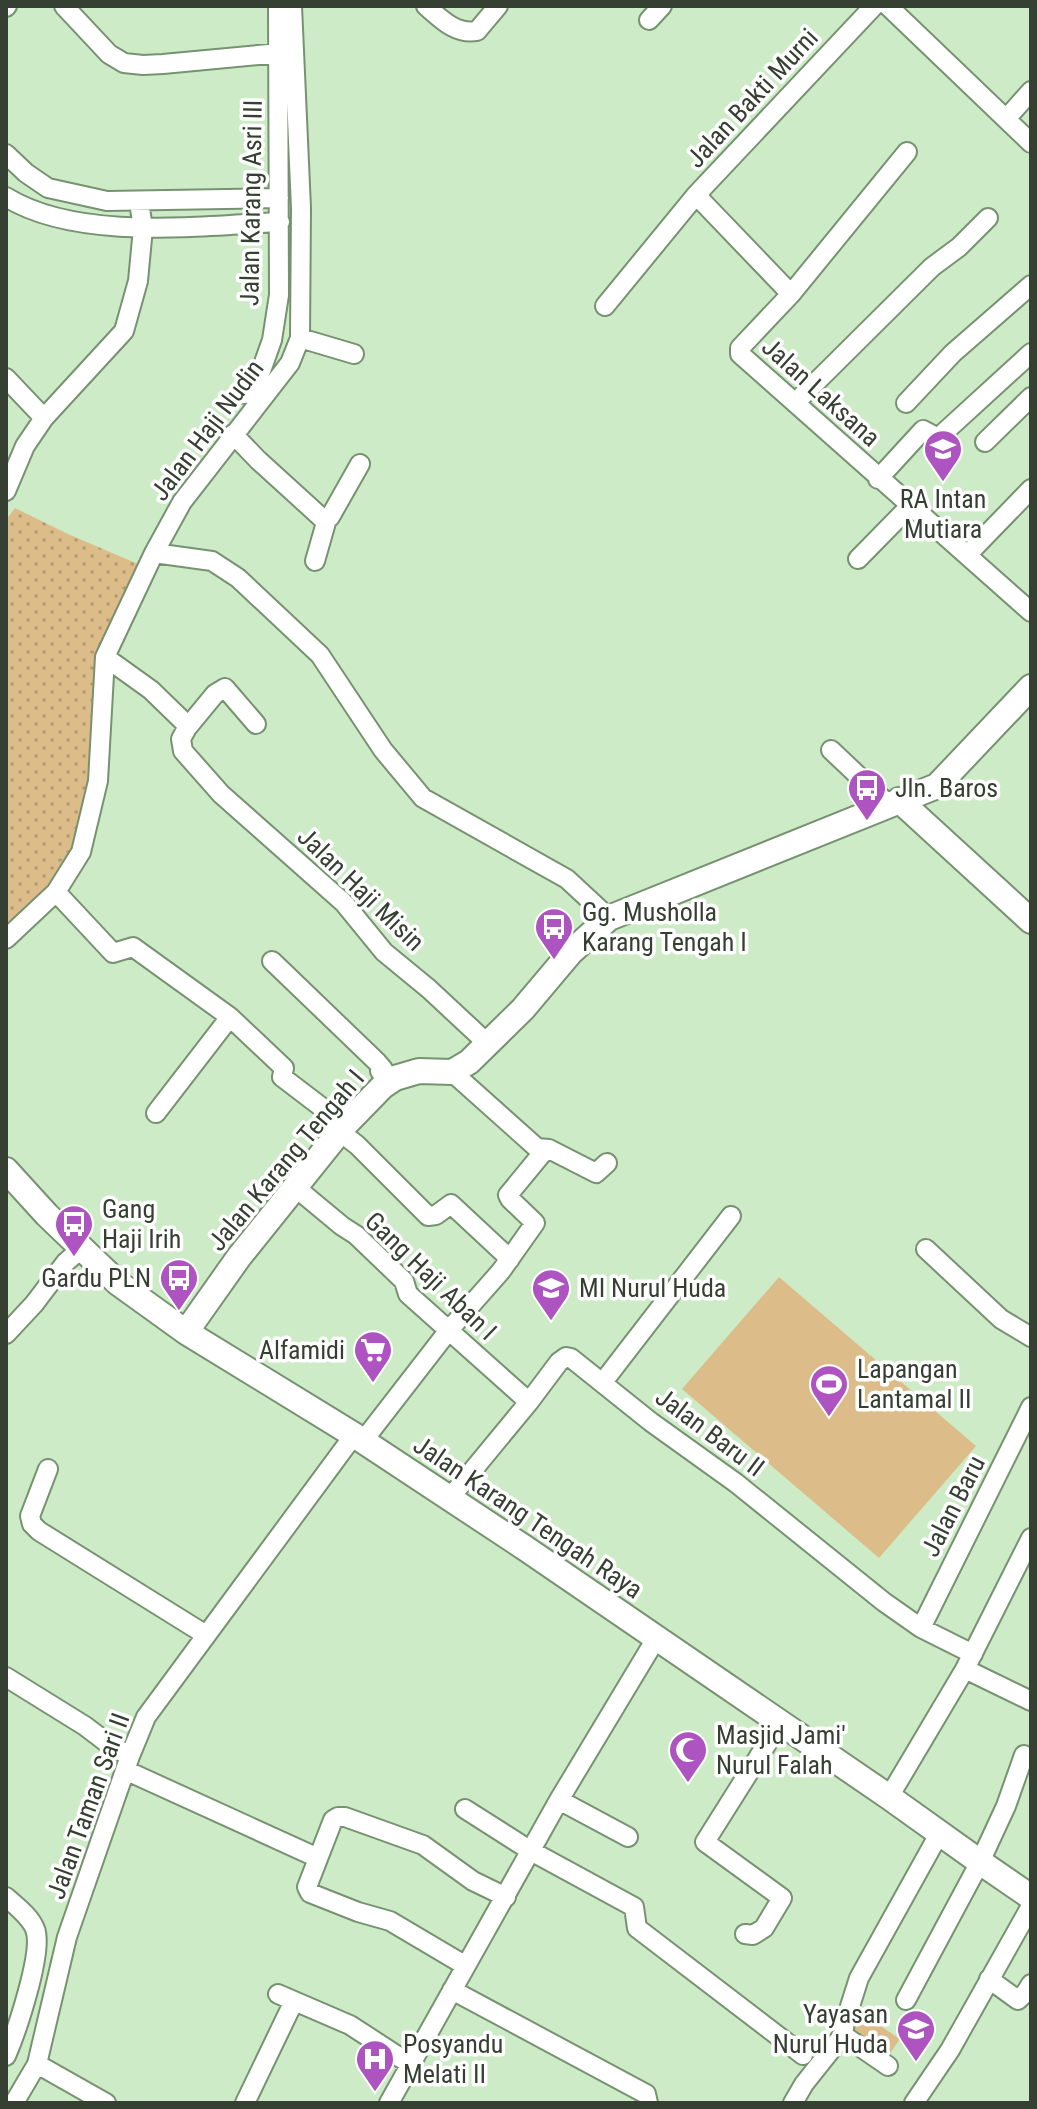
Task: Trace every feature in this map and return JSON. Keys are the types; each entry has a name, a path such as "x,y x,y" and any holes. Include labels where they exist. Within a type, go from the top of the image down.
{"street":[{"path":"64,6 109,54 124,63 163,64 279,53"},
{"name":"Jalan Karang Asri III","path":"245,394 261,371 272,340 279,295 278,6"},
{"name":"Jalan Haji Nudin","path":"6,939 56,892 81,852 98,781 105,657 154,553 182,502 290,363 300,338 301,208 292,6"},
{"path":"426,6 450,25 468,33 477,31 498,6"},
{"path":"649,20 662,6"},
{"name":"Jalan Bakti Murni","path":"791,294 696,195 874,6"},
{"path":"888,6 1031,143"},
{"path":"1006,119 1031,91"},
{"name":"Jalan Laksana","path":"907,152 791,294 739,351 878,479 1031,612"},
{"path":"6,154 48,188 107,201 279,198"},
{"path":"605,306 696,195"},
{"path":"6,197 55,219 143,228 280,222"},
{"path":"6,491 25,446 44,418 124,331 138,281 143,228 139,202"},
{"path":"795,403 932,267 959,247 988,218"},
{"path":"906,403 953,353 1031,285"},
{"path":"300,338 354,354"},
{"path":"878,479 923,430 938,438 1031,353"},
{"path":"6,378 44,418"},
{"path":"985,442 1031,397"},
{"path":"233,434 324,520 327,519"},
{"path":"315,561 327,519 360,464"},
{"path":"967,555 1031,489"},
{"path":"858,559 910,506"},
{"path":"154,553 212,561 238,578 320,655 383,750 423,798 567,879 609,918"},
{"path":"105,657 151,690 187,728 215,694 225,688 256,724"},
{"path":"607,1163 596,1173 549,1149 537,1148 452,1072 469,1062 488,1044 523,1009 571,952 609,918 927,791 946,778 1031,687"},
{"name":"Jalan Haji Misin","path":"187,728 181,739 183,751 221,794 344,903 384,952 488,1044"},
{"path":"831,750 1031,921"},
{"path":"56,892 113,953 133,947 230,1017 284,1068 282,1077 343,1129 428,1216 436,1215 451,1204 510,1259"},
{"path":"272,961 377,1062 389,1081"},
{"path":"156,1113 230,1017"},
{"name":"Jalan Karang Tengah I","path":"186,1332 239,1257 295,1187 343,1129 389,1081 419,1071 452,1072"},
{"name":"Jalan Taman Sari II","path":"14,2103 37,2064 67,1937 146,1717 359,1438 510,1259 535,1223 508,1195 545,1150"},
{"name":"Jalan Karang Tengah Raya","path":"6,1170 118,1283 186,1332 359,1438 657,1637 1031,1897"},
{"name":"Gang Haji Aban I","path":"295,1187 356,1235 404,1281 408,1294 529,1402"},
{"path":"603,1382 731,1216"},
{"path":"6,1334 66,1262 81,1249"},
{"path":"926,1249 1001,1319 1031,1337"},
{"name":"Jalan Baru II","path":"449,1499 559,1362 566,1357 571,1358 651,1422 736,1483 884,1602 1031,1701"},
{"name":"Jalan Baru","path":"921,1628 1031,1407"},
{"path":"48,1469 30,1516 32,1524 206,1635"},
{"path":"889,1797 1022,1577 1031,1538"},
{"path":"389,2103 559,1800 657,1637"},
{"path":"6,1677 85,1726 128,1763 318,1858"},
{"path":"745,1934 753,1935 764,1928 782,1898 705,1842 780,1723"},
{"path":"906,2000 980,1862 1006,1806 1024,1755"},
{"path":"559,1800 628,1837"},
{"path":"465,1809 531,1851 634,1907 637,1928 803,2055"},
{"path":"466,1966 390,1921 310,1893 307,1887 333,1820 345,1817 423,1845 473,1881 506,1897"},
{"path":"793,2103 843,2035 859,1978 939,1834"},
{"path":"6,1897 36,1929 38,1947 16,2032 6,2056"},
{"path":"914,2103 950,2050 1031,1906"},
{"path":"989,1979 1018,2000 1031,1984"},
{"path":"452,1990 646,2094 648,2103"},
{"path":"245,2103 286,1997 350,2025 410,2064"},
{"path":"843,2035 888,2066"},
{"path":"37,2064 106,2103"}],"shaded area":[{"path":"15,508 138,564 96,653 88,777 73,847 48,886 6,925 6,520"},
{"name":"Lapangan Lantamal II","path":"779,1277 976,1446 879,1558 682,1389"},
{"path":"861,2013 900,2039 884,2062 846,2035"}],"place":[{"name":"RA Intan Mutiara","path":"943,483"},
{"name":"Jln. Baros","path":"867,822"},
{"name":"Gg. Musholla Karang Tengah I","path":"554,961"},
{"name":"Gang Haji Irih","path":"74,1258"},
{"name":"Gardu PLN","path":"179,1312"},
{"name":"MI Nurul Huda","path":"551,1322"},
{"name":"Alfamidi","path":"373,1384"},
{"name":"Lapangan Lantamal II","path":"829,1418"},
{"name":"Masjid Jami' Nurul Falah","path":"688,1784"},
{"name":"Yayasan Nurul Huda","path":"916,2063"},
{"name":"Posyandu Melati II","path":"375,2093"}]}
